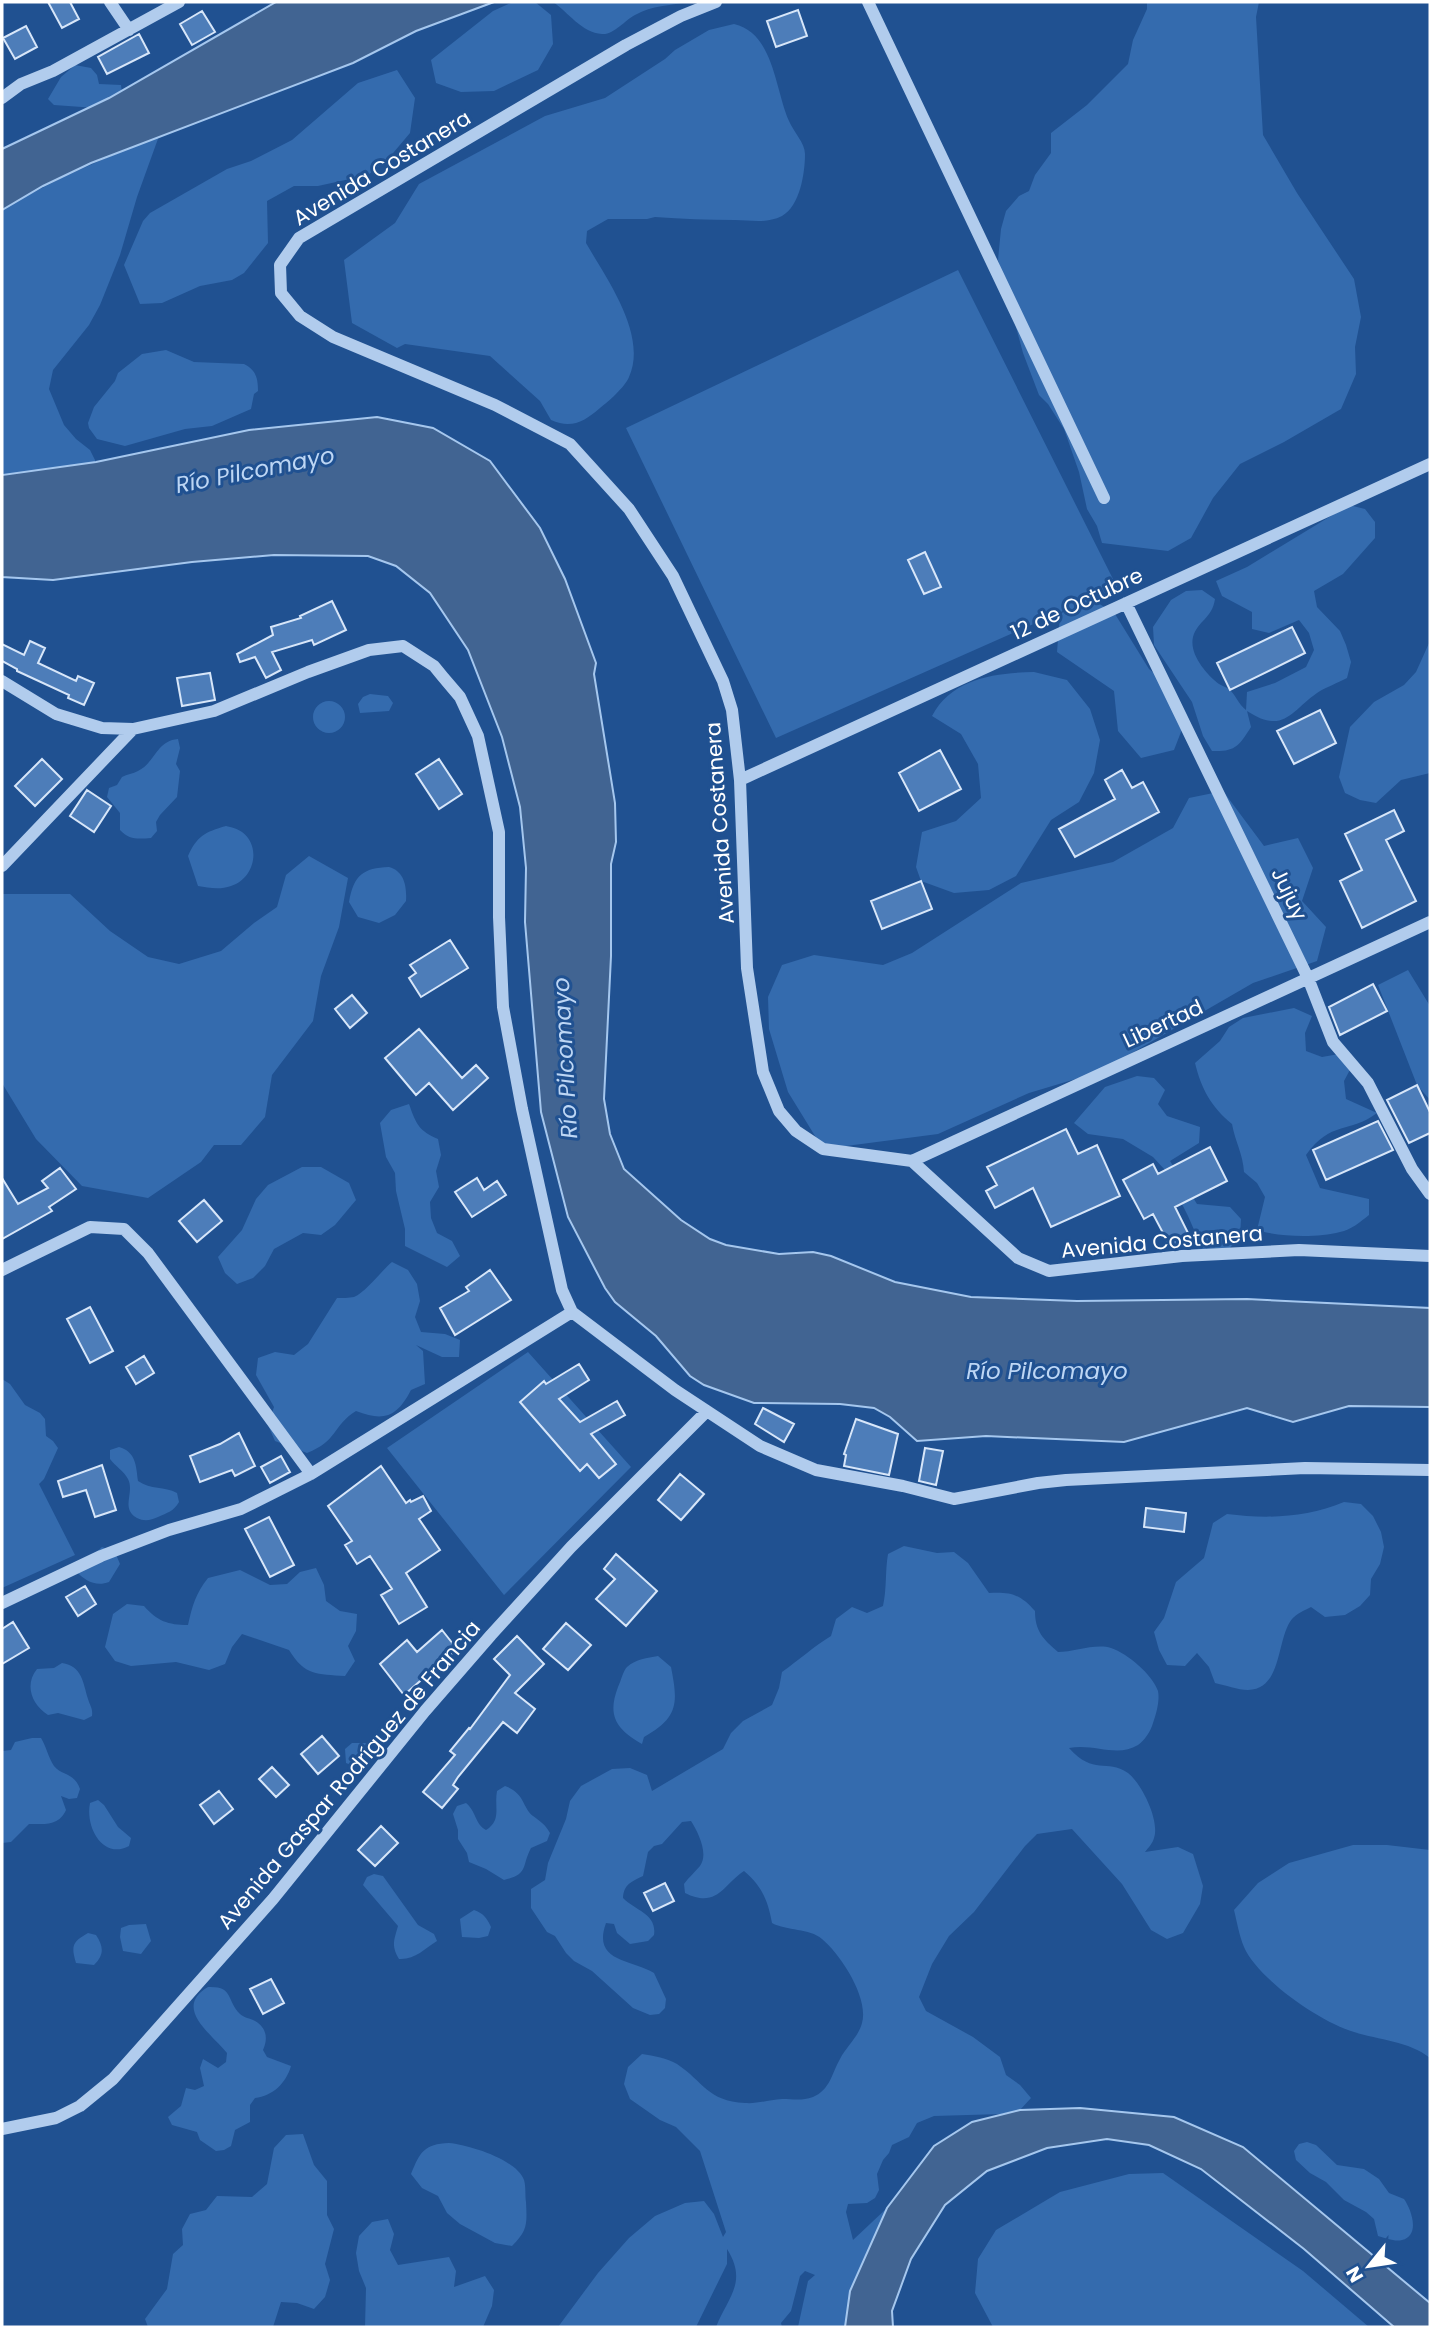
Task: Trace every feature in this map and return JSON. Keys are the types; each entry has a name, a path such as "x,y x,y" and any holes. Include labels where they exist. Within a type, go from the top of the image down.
{"street":[{"path":"110,2 129,30"},
{"path":"2,98 21,84 53,71 179,2"},
{"name":"Avenida Costanera","path":"716,2 681,16 626,45 299,238 280,265 281,293 300,316 333,337 495,405 570,444 629,509 673,576 723,681 732,710 740,780 747,968 763,1072 779,1111 796,1131 823,1149 912,1161 1018,1258 1049,1271 1182,1255 1299,1250 1430,1256"},
{"path":"868,2 1104,498"},
{"name":"12 de Octubre","path":"740,780 1430,464"},
{"name":"Jujuy","path":"1126,603 1308,978 1333,1042 1368,1083 1412,1169 1430,1194"},
{"path":"2,681 56,714 102,727 133,729 214,711 369,650 403,646 434,666 460,697 478,736 499,832 503,1007 522,1109 562,1290 572,1312 674,1390 760,1446 816,1470 903,1486 954,1499 1066,1480 1305,1468 1430,1471"},
{"path":"2,866 133,729"},
{"name":"Libertad","path":"912,1161 1430,922"},
{"path":"2,1270 90,1227 124,1230 148,1253 311,1474"},
{"path":"2,1603 101,1556 169,1530 241,1509 311,1474 572,1312"},
{"name":"Avenida Gaspar Rodríguez de Francia","path":"2,2129 56,2118 80,2106 113,2079 273,1899 425,1711 491,1635 571,1547 707,1411"}],"shaded area":[{"path":"513,2 535,2 551,15 553,44 538,70 494,91 461,92 436,83 431,60 493,11"},
{"path":"553,2 688,2 642,12 611,32 602,34 588,30"},
{"path":"1147,2 1259,2 1256,17 1263,135 1297,193 1354,279 1361,317 1355,347 1356,374 1341,409 1240,464 1213,498 1191,538 1168,551 1102,543 1097,526 1087,509 1079,472 1064,429 1039,395 1023,353 998,260 1006,211 1019,196 1029,191 1035,175 1051,153 1051,133 1087,105 1128,64 1133,40 1147,9"},
{"path":"734,24 747,29 765,50 789,121 803,146 804,170 797,197 788,211 770,220 655,217 608,219 587,231 586,243 622,307 633,343 633,361 627,381 594,413 577,423 558,423 551,420 540,401 490,356 405,344 397,348 352,323 344,260 395,223 419,184 545,116 605,98 709,30"},
{"path":"75,65 91,68 97,75 99,84 121,85 124,110 54,105 48,99 61,77"},
{"path":"397,70 415,98 410,133 388,159 368,175 318,186 294,186 267,201 268,243 244,273 232,280 200,286 162,303 140,304 124,265 143,221 150,213 227,169 251,161 292,140 358,83"},
{"path":"159,136 120,255 100,305 89,325 53,370 49,389 64,425 90,450 96,462 2,475 2,210 59,179"},
{"path":"958,270 1117,587 1092,599 1115,614 1149,669 1174,690 1186,719 1174,750 1141,758 1118,731 1114,691 1057,652 1060,615 1065,610 776,738 626,428"},
{"path":"166,350 194,362 248,366 255,375 258,386 251,409 212,426 185,429 125,446 97,439 88,423 94,407 115,381 118,373 142,354"},
{"path":"1349,505 1365,509 1375,522 1375,538 1343,574 1314,591 1317,607 1340,631 1346,645 1351,662 1347,678 1317,693 1279,721 1260,718 1247,711 1251,727 1236,747 1212,751 1203,736 1192,702 1154,645 1153,627 1171,600 1186,591 1202,590 1215,599 1211,611 1195,631 1192,643 1196,657 1209,675 1229,689 1246,710 1247,692 1275,683 1306,667 1314,650 1309,633 1299,620 1269,633 1252,629 1252,612 1222,596 1216,581 1247,567"},
{"path":"1430,641 1430,773 1401,780 1376,803 1345,793 1339,777 1350,727 1374,702 1404,685 1416,672"},
{"path":"1034,672 1067,680 1090,709 1100,740 1094,773 1079,802 1051,820 1016,876 989,890 954,893 921,881 916,867 922,832 956,821 981,798 978,764 961,734 932,716 951,693 976,680 1004,674"},
{"path":"370,694 388,696 393,703 389,711 360,713 358,704 363,697"},
{"path":"329,701 340,706 345,717 340,728 329,733 318,728 313,717 318,706"},
{"path":"178,739 180,748 176,764 180,771 177,797 160,815 156,822 157,831 151,838 127,836 120,830 120,813 107,797 109,788 117,785 122,777 144,767 165,744"},
{"path":"1223,791 1264,846 1298,838 1313,868 1302,901 1326,927 1317,961 1253,983 1099,1072 1029,1093 938,1134 823,1149 788,1092 769,1029 768,997 782,965 814,955 883,965 912,953 1021,883 1113,862 1173,828 1189,798"},
{"path":"226,826 240,831 248,838 253,854 250,870 245,877 231,886 198,886 188,856 202,836"},
{"path":"309,856 348,878 339,927 321,976 313,1021 272,1075 265,1117 241,1145 214,1145 201,1162 148,1198 82,1186 36,1139 2,1083 2,894 70,894 110,931 148,957 179,964 221,951 277,907 286,875"},
{"path":"389,867 398,872 404,880 406,901 395,915 379,923 358,917 349,902 357,879 366,871"},
{"path":"1408,970 1430,1006 1430,1100 1417,1085 1378,985"},
{"path":"1294,1008 1312,1016 1305,1033 1306,1051 1322,1057 1339,1054 1352,1066 1344,1081 1346,1099 1377,1113 1358,1124 1332,1132 1315,1144 1306,1155 1320,1188 1369,1199 1369,1215 1348,1229 1331,1234 1287,1235 1257,1230 1265,1197 1257,1183 1244,1172 1232,1124 1218,1111 1208,1096 1195,1063 1220,1041 1229,1027 1243,1018"},
{"path":"1137,1076 1154,1078 1165,1090 1158,1104 1167,1116 1200,1127 1199,1143 1170,1161 1197,1204 1230,1207 1241,1219 1240,1236 1230,1248 1198,1249 1188,1216 1165,1170 1153,1157 1123,1139 1088,1134 1074,1123 1105,1087"},
{"path":"409,1104 419,1126 438,1139 441,1155 436,1171 439,1187 430,1202 431,1218 437,1233 452,1241 460,1256 447,1267 405,1246 405,1229 396,1191 395,1173 386,1157 380,1123 391,1110"},
{"path":"302,1167 321,1167 349,1183 356,1200 335,1225 321,1235 303,1233 274,1249 265,1266 253,1278 237,1284 225,1273 218,1257 242,1230 256,1199 268,1185"},
{"path":"392,1262 408,1270 417,1284 420,1301 415,1317 421,1332 445,1334 460,1340 459,1357 442,1357 416,1345 423,1351 425,1384 411,1390 395,1411 389,1415 374,1416 356,1411 330,1438 307,1453 275,1441 268,1425 274,1407 256,1375 258,1358 275,1352 294,1355 308,1344 337,1298 359,1294"},
{"path":"528,1352 631,1467 504,1595 387,1448"},
{"path":"2,1379 10,1384 25,1405 45,1419 46,1436 58,1448 39,1484 75,1555 2,1588"},
{"path":"119,1447 132,1456 138,1481 177,1493 179,1502 175,1508 148,1520 132,1514 129,1510 128,1479 110,1459 110,1450"},
{"path":"1344,1502 1361,1504 1373,1516 1381,1532 1384,1547 1380,1564 1371,1579 1370,1595 1360,1606 1345,1615 1325,1617 1311,1607 1296,1615 1287,1628 1273,1672 1259,1687 1244,1690 1215,1683 1209,1667 1197,1653 1185,1666 1167,1665 1154,1632 1164,1618 1176,1582 1204,1558 1213,1523 1227,1514 1286,1516"},
{"path":"904,1546 937,1553 954,1552 968,1563 989,1593 1015,1595 1030,1605 1035,1611 1036,1624 1041,1634 1058,1652 1111,1648 1132,1660 1151,1678 1158,1691 1158,1703 1151,1729 1140,1743 1122,1750 1069,1748 1086,1762 1120,1769 1133,1778 1144,1794 1154,1822 1153,1840 1145,1852 1178,1847 1193,1854 1203,1886 1200,1904 1183,1933 1167,1939 1151,1930 1122,1884 1072,1829 1037,1834 974,1912 949,1936 932,1964 919,1997 926,2011 973,2037 1000,2057 1006,2075 1020,2085 1031,2098 1020,2110 1002,2114 934,2116 917,2123 909,2137 892,2145 877,2174 879,2190 875,2198 867,2203 848,2204 846,2212 853,2240 887,2208 850,2291 845,2327 798,2327 808,2281 815,2275 805,2271 800,2276 791,2311 781,2323 782,2327 716,2327 736,2280 736,2271 727,2249 727,2264 696,2327 558,2327 598,2273 629,2238 655,2216 685,2203 704,2201 714,2214 723,2237 726,2232 700,2151 676,2127 660,2120 630,2099 624,2084 628,2067 642,2054 665,2059 677,2064 714,2095 732,2101 750,2103 809,2098 819,2094 827,2086 858,2032 863,2013 852,1978 837,1955 817,1935 772,1923 763,1894 744,1871 712,1897 696,1897 685,1893 684,1884 700,1866 703,1855 699,1837 691,1821 682,1822 662,1844 654,1846 648,1852 643,1876 625,1890 623,1898 649,1917 654,1935 648,1941 630,1944 617,1933 614,1924 606,1923 603,1936 604,1945 609,1952 654,1973 666,1999 665,2008 659,2014 650,2015 633,2008 592,1971 574,1961 555,1936 547,1932 531,1908 531,1889 545,1880 548,1863 566,1819 570,1801 581,1786 612,1769 630,1768 647,1775 652,1791 723,1749 731,1733 743,1721 772,1705 782,1672 831,1636 836,1619 852,1607 867,1613 883,1606 888,1554"},
{"path":"102,1547 115,1552 120,1564 109,1582 95,1583 76,1571"},
{"path":"316,1568 324,1585 326,1601 340,1611 357,1614 356,1631 348,1646 355,1661 345,1676 312,1672 301,1665 289,1650 242,1634 232,1647 225,1664 209,1670 176,1662 131,1666 115,1661 105,1647 113,1614 127,1604 144,1606 163,1621 188,1625 195,1600 208,1578 240,1570 270,1585 287,1584 300,1572"},
{"path":"658,1656 671,1667 675,1700 670,1716 644,1737 642,1744 620,1727 613,1706 627,1667"},
{"path":"62,1663 78,1671 83,1681 92,1709 92,1716 84,1720 58,1713 48,1715 34,1700 31,1682 37,1669 54,1668"},
{"path":"41,1738 54,1766 75,1780 80,1789 77,1798 61,1796 66,1810 60,1819 51,1823 29,1824 11,1842 2,1843 2,1751 11,1750 15,1742"},
{"path":"352,1743 366,1743 368,1755 362,1765 346,1763 345,1749"},
{"path":"505,1786 520,1796 529,1812 545,1825 550,1833 547,1841 531,1848 521,1872 504,1880 469,1862 458,1839 453,1814 457,1806 466,1803 486,1830 496,1817 497,1791"},
{"path":"98,1800 118,1827 131,1838 129,1846 111,1849 98,1839 90,1822 89,1812 90,1803"},
{"path":"1353,1845 1387,1845 1430,1850 1430,2058 1403,2044 1364,2035 1324,2019 1292,1998 1262,1972 1242,1942 1234,1910 1258,1883 1289,1863"},
{"path":"374,1874 383,1876 418,1925 434,1934 437,1941 415,1956 399,1959 394,1943 398,1926 363,1885 367,1877"},
{"path":"474,1910 486,1918 491,1927 488,1936 462,1937 460,1919"},
{"path":"146,1924 151,1941 141,1954 123,1951 121,1928"},
{"path":"88,1933 96,1935 102,1947 100,1958 94,1965 76,1963 74,1945"},
{"path":"208,1987 226,1991 240,2014 262,2027 266,2038 263,2050 267,2057 291,2066 278,2088 268,2095 255,2098 250,2105 250,2122 235,2130 231,2146 216,2151 200,2140 197,2132 172,2125 168,2117 181,2106 186,2088 195,2090 204,2086 200,2068 203,2059 218,2068 226,2062 227,2053 205,2030 194,2012 198,1995"},
{"path":"303,2134 314,2165 327,2181 327,2215 334,2229 325,2264 330,2280 325,2297 314,2309 297,2303 281,2302 273,2327 148,2327 145,2319 167,2289 173,2254 183,2245 182,2229 190,2214 206,2210 217,2196 252,2197 267,2184 274,2148 286,2135"},
{"path":"1307,2142 1316,2145 1337,2165 1364,2169 1379,2179 1389,2193 1404,2199 1413,2221 1408,2237 1396,2241 1378,2236 1374,2219 1344,2200 1326,2182 1310,2173 1296,2160 1294,2151 1299,2144"},
{"path":"449,2143 479,2150 502,2160 519,2172 524,2180 526,2221 521,2235 512,2246 495,2243 460,2224 447,2213 438,2196 422,2188 411,2174 417,2160 428,2147"},
{"path":"1163,2173 1303,2271 1369,2327 993,2327 975,2293 978,2259 996,2230 1060,2192 1129,2174"},
{"path":"388,2219 394,2234 390,2250 398,2265 449,2257 456,2271 454,2287 485,2276 494,2290 492,2306 483,2327 365,2327 366,2288 356,2253 359,2236 372,2222"}],"water":[{"path":"276,2 494,2 416,31 353,63 91,163 2,210 2,149 109,98"},
{"name":"Río Pilcomayo","path":"377,417 433,428 490,461 540,528 565,579 596,663 594,674 615,803 616,842 611,864 611,956 604,1099 610,1134 624,1169 681,1220 710,1239 726,1245 779,1254 813,1252 831,1256 895,1282 971,1297 1077,1301 1247,1299 1430,1308 1430,1407 1349,1406 1293,1422 1247,1408 1124,1442 986,1436 917,1441 890,1417 874,1408 840,1404 754,1403 704,1385 690,1376 656,1336 615,1302 568,1217 541,1112 525,922 526,868 520,807 502,737 468,650 430,593 396,566 368,556 274,555 192,562 53,580 2,577 2,475 96,462 249,430"},
{"path":"1080,2108 1174,2117 1243,2147 1430,2303 1430,2327 1394,2327 1304,2249 1201,2169 1149,2145 1107,2139 1047,2148 987,2171 945,2205 911,2259 892,2311 893,2327 845,2327 850,2291 887,2208 934,2146 972,2122 1020,2110"}],"building":[{"path":"48,2 70,2 79,19 62,28"},
{"path":"798,10 807,36 776,47 767,21"},
{"path":"202,11 215,32 192,45 180,24"},
{"path":"26,26 37,47 15,59 3,38"},
{"path":"139,34 149,53 107,74 98,57"},
{"path":"925,552 941,587 924,594 908,560"},
{"path":"332,601 346,630 314,645 312,640 272,652 281,670 266,678 255,657 240,662 237,654 273,635 271,627 301,618 300,616"},
{"path":"1292,627 1305,653 1230,690 1217,663"},
{"path":"30,641 45,648 38,663 76,681 78,676 94,683 84,705 2,661 2,644 24,655"},
{"path":"210,673 215,700 182,706 177,678"},
{"path":"1320,710 1336,743 1294,764 1277,731"},
{"path":"940,750 961,789 919,811 899,773"},
{"path":"42,759 62,779 35,806 15,786"},
{"path":"439,759 462,794 439,809 416,774"},
{"path":"1122,770 1132,788 1143,782 1159,812 1075,857 1059,829 1115,799 1105,780"},
{"path":"87,790 111,806 94,832 70,816"},
{"path":"1394,810 1404,831 1386,840 1416,901 1362,928 1340,881 1362,870 1345,834"},
{"path":"921,881 932,909 882,929 871,901"},
{"path":"450,940 468,968 421,997 409,978 416,973 410,965"},
{"path":"1373,984 1387,1011 1340,1035 1329,1007"},
{"path":"352,995 367,1013 350,1028 335,1009"},
{"path":"419,1029 462,1078 476,1065 488,1078 453,1110 429,1083 416,1095 385,1058"},
{"path":"1417,1085 1430,1112 1430,1133 1409,1143 1387,1100"},
{"path":"1378,1121 1393,1150 1326,1180 1313,1150"},
{"path":"1066,1129 1078,1154 1097,1145 1120,1196 1051,1227 1033,1188 995,1208 986,1191 997,1185 987,1167"},
{"path":"1210,1147 1227,1181 1175,1207 1191,1239 1171,1248 1153,1214 1144,1219 1123,1180 1153,1164 1158,1174"},
{"path":"60,1168 76,1189 49,1207 52,1211 2,1239 2,1178 18,1204 48,1188 42,1181"},
{"path":"477,1178 484,1190 497,1181 506,1195 472,1217 455,1192"},
{"path":"204,1200 222,1221 197,1242 179,1221"},
{"path":"490,1270 511,1300 455,1335 440,1308 469,1291 466,1287"},
{"path":"90,1307 113,1351 90,1363 67,1319"},
{"path":"144,1356 154,1373 136,1384 126,1367"},
{"path":"579,1364 589,1380 559,1399 580,1422 617,1401 625,1415 591,1434 616,1464 599,1478 587,1464 580,1471 520,1402 544,1381 546,1384"},
{"path":"763,1408 794,1424 784,1442 755,1424"},
{"path":"856,1419 898,1434 889,1475 844,1466 844,1454"},
{"path":"239,1433 255,1466 235,1476 232,1470 200,1482 190,1456"},
{"path":"925,1448 943,1451 936,1485 919,1481"},
{"path":"281,1456 290,1472 270,1483 261,1467"},
{"path":"102,1465 116,1510 95,1517 86,1490 63,1497 58,1481"},
{"path":"381,1466 406,1503 423,1496 431,1511 419,1519 440,1550 406,1573 427,1607 399,1624 381,1595 392,1589 370,1556 357,1564 345,1545 352,1541 328,1506"},
{"path":"680,1474 704,1494 681,1520 658,1500"},
{"path":"1146,1508 1186,1513 1184,1532 1144,1527"},
{"path":"269,1517 294,1565 270,1577 245,1529"},
{"path":"616,1554 657,1591 626,1626 596,1599 615,1579 604,1569"},
{"path":"85,1586 96,1604 78,1616 66,1597"},
{"path":"13,1622 29,1648 2,1664 2,1629"},
{"path":"566,1623 591,1645 568,1670 543,1649"},
{"path":"442,1630 457,1649 404,1695 380,1664 407,1640 417,1652"},
{"path":"517,1636 544,1664 515,1693 535,1709 517,1733 503,1722 458,1777 453,1785 458,1789 442,1808 423,1792 455,1755 450,1751 510,1675 494,1659"},
{"path":"322,1736 339,1756 318,1774 301,1754"},
{"path":"272,1767 289,1785 276,1797 259,1779"},
{"path":"219,1791 233,1809 214,1824 200,1805"},
{"path":"381,1826 398,1843 375,1866 358,1850"},
{"path":"665,1883 674,1901 653,1911 644,1893"},
{"path":"271,1979 284,2003 263,2014 250,1989"}]}
